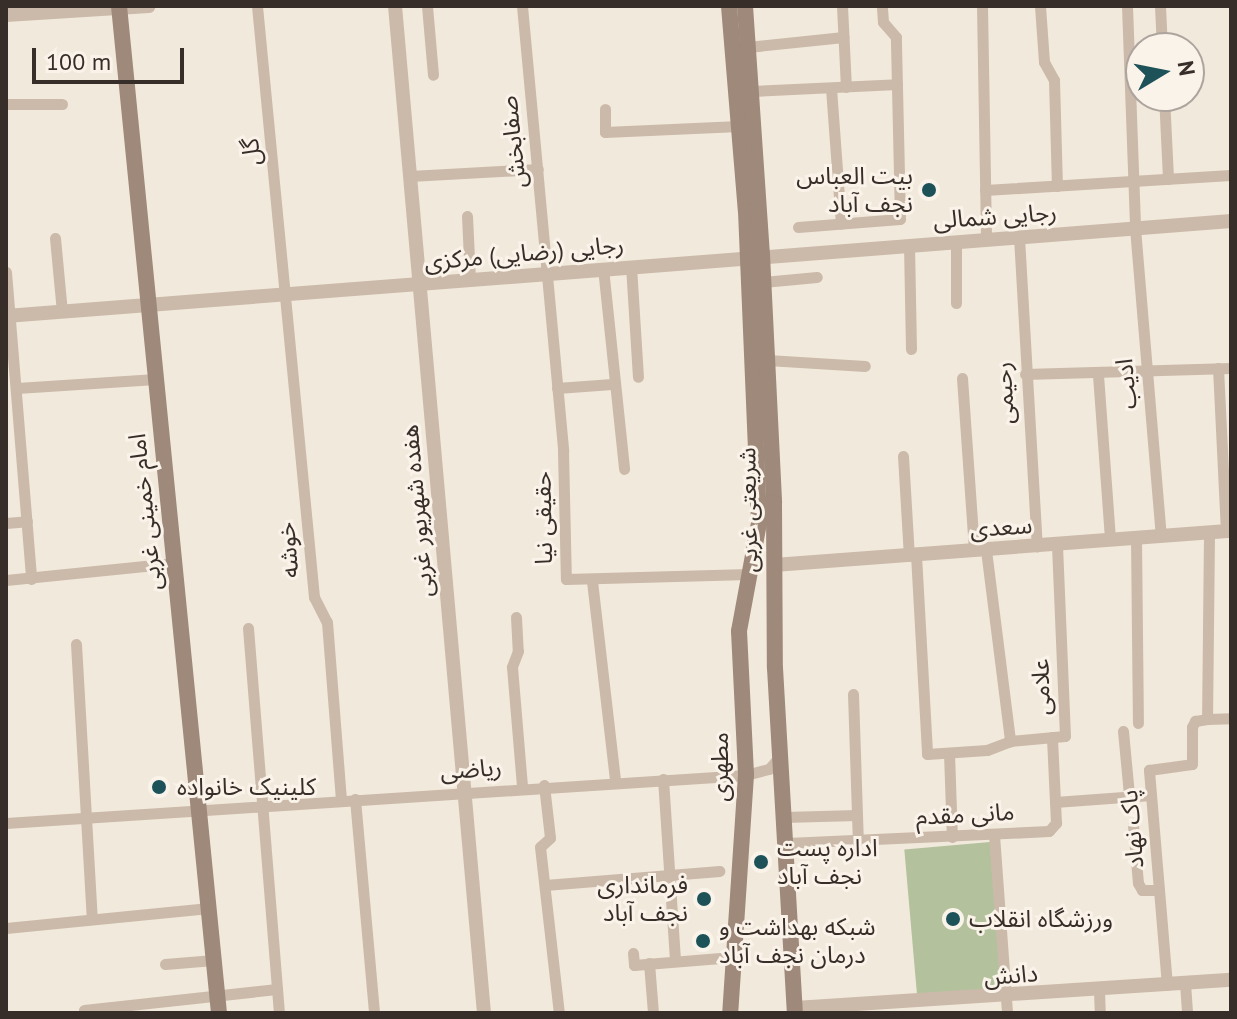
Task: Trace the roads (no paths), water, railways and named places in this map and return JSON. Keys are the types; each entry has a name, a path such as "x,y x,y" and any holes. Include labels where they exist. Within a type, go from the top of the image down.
{"main road":[{"name":"شریعتی غربی","path":"729,6 739,126 755,256 763,282 781,754 795,1011"},
{"name":"شریعتی غربی","path":"745,6 751,91 759,523"},
{"name":"امام خمینی غربی","path":"119,7 219,1013"},
{"name":"مطهری","path":"730,1013 748,774 739,631 759,523"}],"street":[{"path":"6,15 149,6"},
{"name":"گل","path":"257,6 289,293"},
{"name":"هفده شهریور غربی","path":"395,6 484,1013"},
{"path":"427,6 433,75"},
{"name":"صفابخش","path":"522,6 549,273"},
{"path":"842,6 846,87"},
{"path":"798,227 900,219 896,37 883,22 882,6"},
{"path":"982,6 986,239"},
{"path":"1040,6 1044,62 1054,80 1057,186"},
{"name":"ادیب","path":"1127,6 1135,228 1161,536"},
{"path":"1160,6 1161,32"},
{"path":"748,47 843,37"},
{"path":"751,91 897,84"},
{"path":"831,88 841,224"},
{"path":"6,104 62,104"},
{"path":"605,109 605,132 739,126"},
{"path":"1165,112 1168,179"},
{"path":"410,176 538,169"},
{"path":"985,190 1231,175"},
{"path":"467,216 470,279"},
{"name":"رجایی شمالی","path":"755,256 1231,221"},
{"name":"رحیمی","path":"1019,237 1037,546"},
{"path":"55,238 62,312"},
{"path":"956,241 956,303"},
{"path":"909,245 911,349"},
{"name":"رجایی (رضایی) مرکزی","path":"9,316 755,256"},
{"path":"631,266 638,377"},
{"path":"603,268 612,384 618,394 624,469"},
{"path":"6,272 31,579"},
{"name":"حقیقی نیا","path":"549,273 566,579 592,581"},
{"path":"763,282 817,277"},
{"name":"خوشه","path":"289,293 314,597 327,622 341,800"},
{"path":"767,360 865,366"},
{"path":"1218,368 1228,531"},
{"path":"1025,374 1098,375 1231,368"},
{"path":"1098,375 1110,540"},
{"path":"962,378 980,550 1010,741"},
{"path":"17,388 156,379"},
{"path":"557,388 612,384"},
{"path":"903,456 912,556"},
{"path":"6,523 27,521"},
{"name":"سعدی","path":"774,565 1228,531"},
{"path":"1209,533 1207,719 1231,718"},
{"path":"1136,538 1138,723"},
{"name":"علامی","path":"912,556 927,754 987,750 1010,741 1065,736 1057,544"},
{"path":"6,580 174,563"},
{"path":"615,780 592,581 749,574"},
{"path":"516,617 518,651 512,667 522,787"},
{"path":"248,628 259,803 279,1013"},
{"path":"76,644 92,919"},
{"path":"853,694 858,841"},
{"name":"پاک نهاد","path":"1167,985 1149,770 1192,764 1192,727 1195,721 1207,719"},
{"path":"1123,731 1129,795"},
{"name":"مانی مقدم","path":"787,843 1049,831 1056,823 1052,737"},
{"path":"949,753 952,837"},
{"path":"748,774 769,769 781,754"},
{"name":"ریاضی","path":"6,823 615,780 748,774 768,775 783,783"},
{"path":"663,779 675,961"},
{"path":"544,785 550,838 540,847 559,1013"},
{"path":"1055,802 1151,795"},
{"path":"355,799 374,1013"},
{"path":"784,817 857,815"},
{"path":"1133,825 1138,883 1142,890 1159,890"},
{"path":"994,835 1007,1005"},
{"path":"545,885 719,871"},
{"path":"6,928 209,908"},
{"path":"633,953 634,965 733,957"},
{"path":"165,964 214,960"},
{"path":"649,963 653,1013"},
{"name":"دانش","path":"795,1011 1007,1005 1099,990 1231,980"},
{"path":"1185,983 1187,1013"},
{"path":"84,1010 277,989"},
{"path":"1099,990 1100,1013"}],"place":[{"name":"بیت العباس نجف آباد","path":"929,190"},
{"name":"کلینیک خانواده","path":"159,787"},
{"name":"اداره پست نجف آباد","path":"761,862"},
{"name":"فرمانداری نجف آباد","path":"704,899"},
{"name":"ورزشگاه انقلاب","path":"953,919"},
{"name":"شبکه بهداشت و درمان نجف آباد","path":"703,941"}]}
